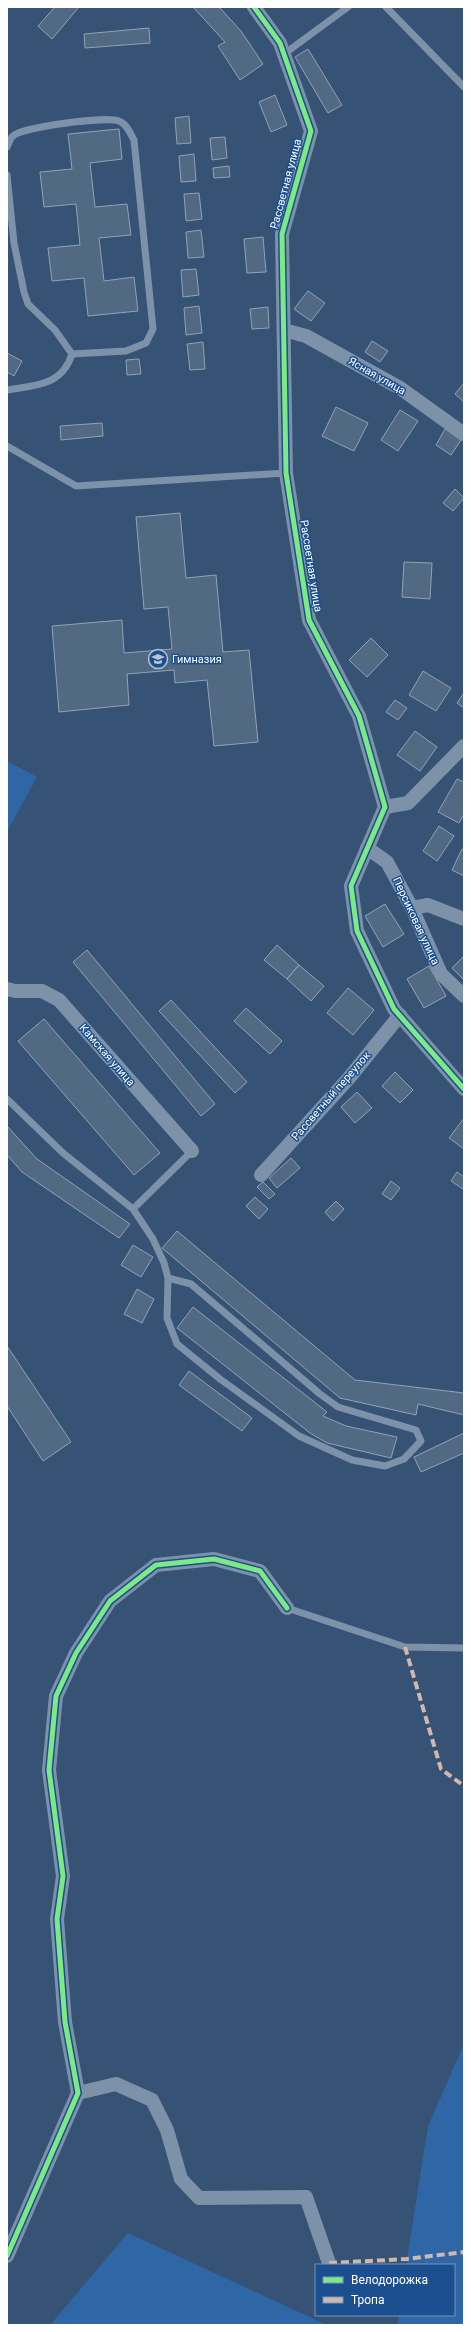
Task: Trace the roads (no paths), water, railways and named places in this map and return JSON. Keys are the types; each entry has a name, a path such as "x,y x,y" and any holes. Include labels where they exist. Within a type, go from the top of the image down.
{"street":[{"name":"Рассветная улица","path":"254,7 280,43 311,131 282,234 286,473 309,620 359,716 385,806"},
{"name":"Ясная улица","path":"284,330 306,336 400,388 464,434"},
{"path":"464,746 408,803 385,806 351,886 357,931 394,1009 464,1088"},
{"name":"Персиковая улица","path":"367,848 388,862 412,908 441,974 464,996"},
{"path":"412,908 428,906 464,919"},
{"name":"Камская улица","path":"7,989 15,991 42,991 59,1000 192,1151"},
{"name":"Рассветный переулок","path":"261,1175 349,1078 400,1015"},
{"path":"7,2256 78,2093 65,2022 57,1919 63,1876 49,1770 56,1696 76,1653 110,1601 156,1565 214,1559 260,1571 287,1608"},
{"path":"78,2093 116,2084 152,2100 167,2130 181,2179 199,2198 306,2197 329,2263"}],"lane":[{"path":"284,54 348,7"},
{"path":"386,7 464,87"},
{"path":"7,147 13,136 32,128 107,119 120,121 127,128 134,140 153,329 146,343 126,351 72,354"},
{"path":"7,175 11,243 28,304 55,330 72,354"},
{"path":"7,390 38,385 61,375 68,365 72,354"},
{"path":"7,446 76,486 286,473"},
{"path":"7,1099 64,1153 133,1210 153,1239 164,1263 168,1278 167,1318 176,1344 220,1379 299,1436 352,1460 385,1466 404,1459 421,1441 416,1430 338,1407 320,1394 191,1284 168,1278"},
{"path":"133,1210 192,1151"},
{"path":"287,1608 405,1647 464,1648"}],"place":[{"name":"Гимназия","path":"158,659"}]}
